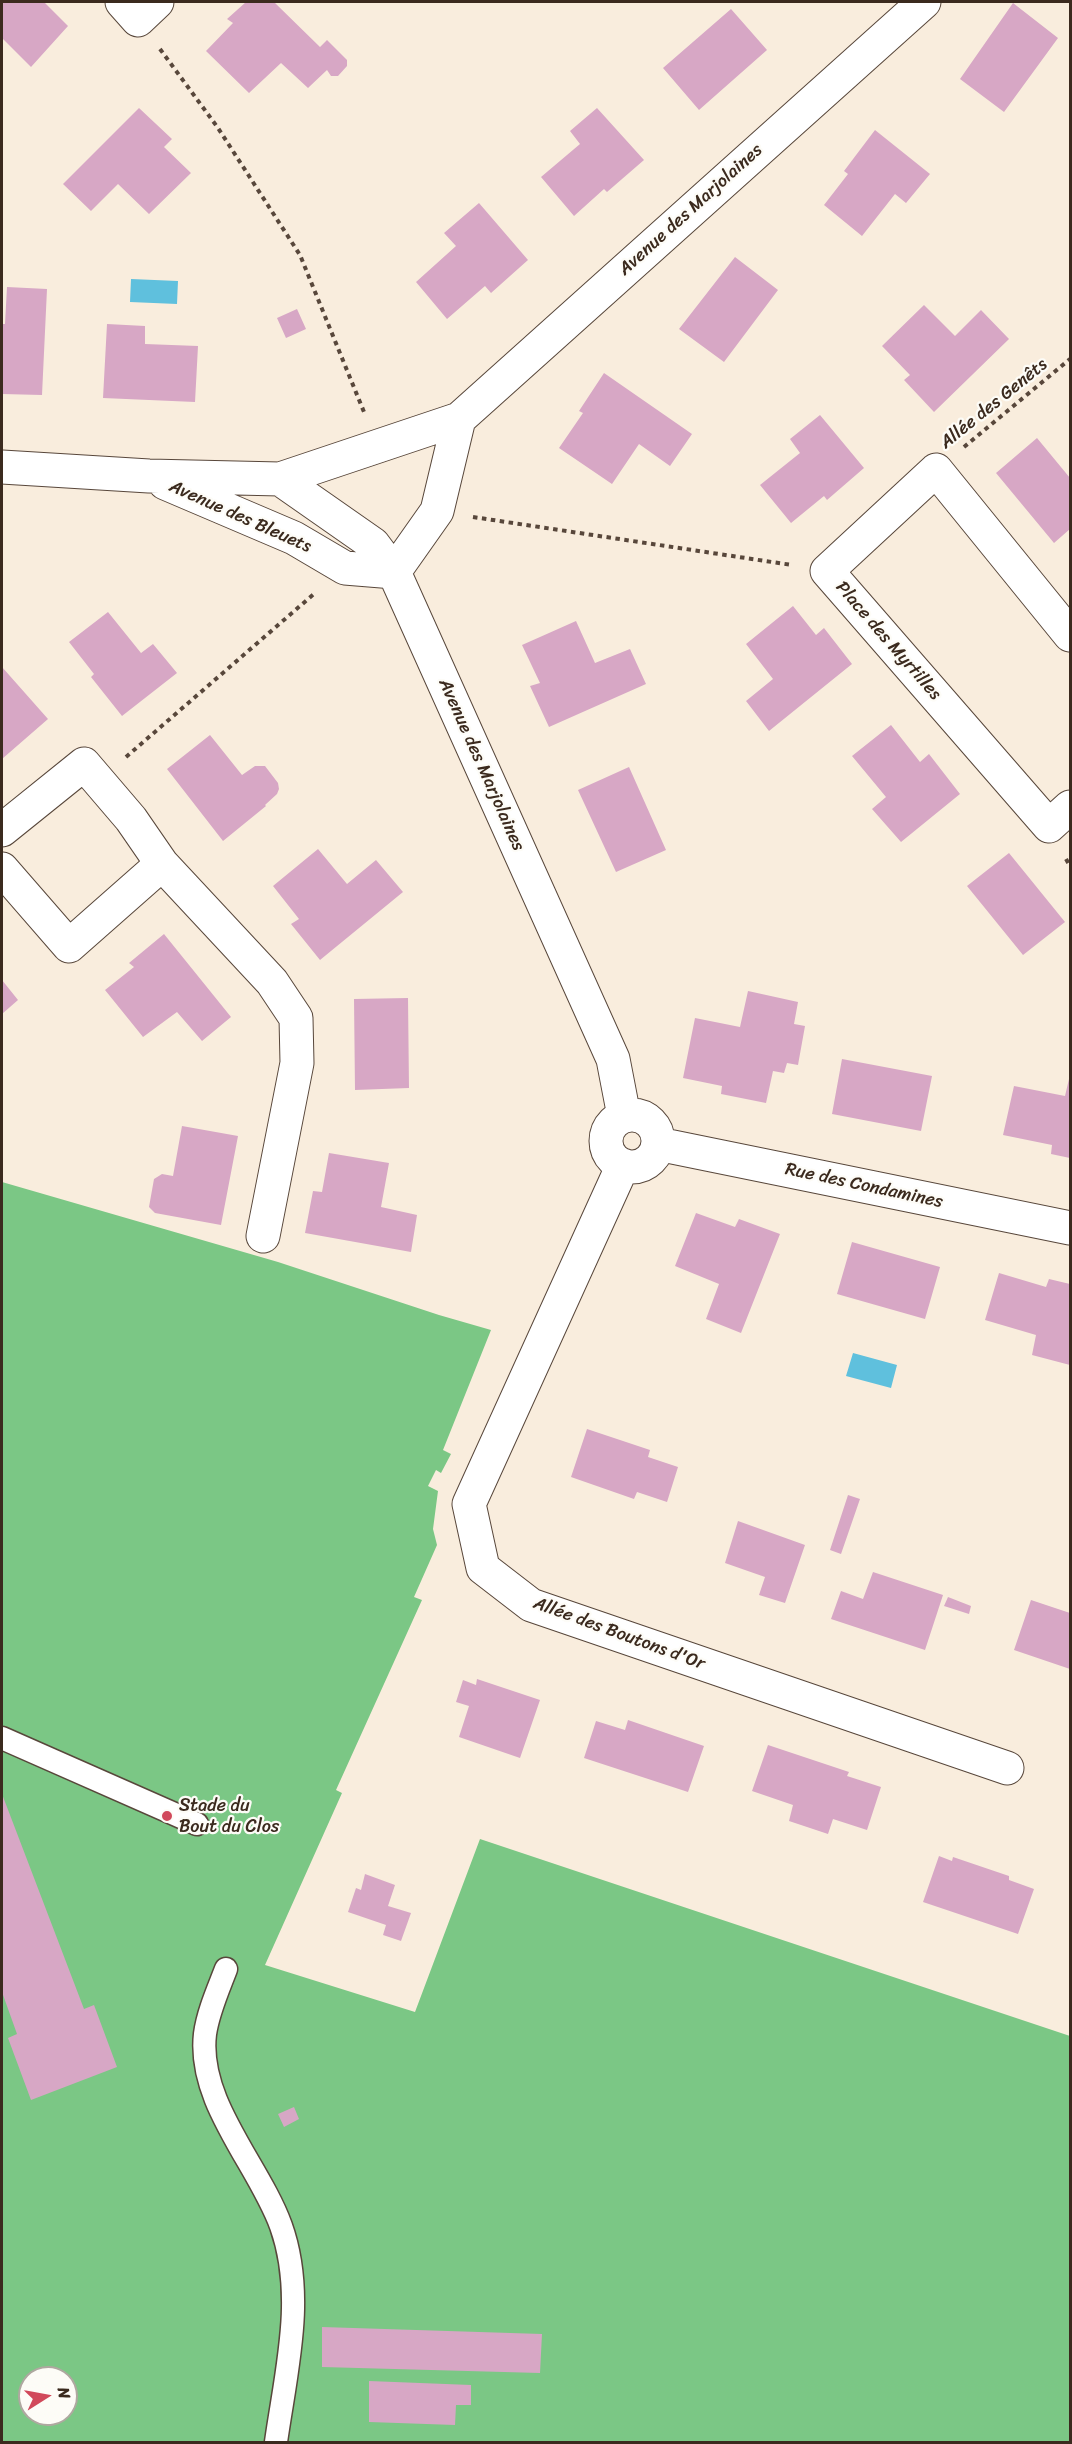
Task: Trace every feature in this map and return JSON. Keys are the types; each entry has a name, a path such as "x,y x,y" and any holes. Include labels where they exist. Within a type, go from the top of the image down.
{"street":[{"name":"Avenue des Marjolaines","path":"2,467 149,476 280,479 459,419 924,2"},
{"path":"280,479 373,544 394,572 437,511 459,419"},
{"path":"936,470 1071,635"},
{"name":"Place des Myrtilles","path":"936,470 827,571 1049,826 1071,807"},
{"name":"Avenue des Bleuets","path":"149,476 294,538 345,568 394,572"},
{"path":"280,479 294,538"},
{"name":"Avenue des Marjolaines","path":"394,572 613,1059 624,1116"},
{"path":"2,830 84,764 131,819 162,864 272,982 296,1018 297,1063 263,1236"},
{"path":"2,869 69,946 162,864"},
{"path":"632,1115 649,1121 657,1136 658,1144 651,1158 645,1163 638,1166 623,1166 610,1156 605,1140 610,1125 624,1116 632,1115"},
{"name":"Rue des Condamines","path":"658,1144 1071,1228"},
{"name":"Allée des Boutons d'Or","path":"623,1166 469,1504 483,1568 531,1605 1007,1768"}],"lane":[{"path":"2,1738 197,1824"},
{"path":"226,1969 207,2020 204,2055 212,2091 281,2226 294,2285 294,2318 276,2442"}],"path":[{"path":"139,8 300,255 377,445"},
{"name":"Allée des Genêts","path":"936,470 1071,359"},
{"path":"437,511 827,571"},
{"path":"98,781 345,568"}],"green space":[{"name":"Stade du Bout du Clos","path":"2,1182 278,1262 491,1330 443,1450 451,1454 441,1473 436,1470 428,1486 438,1491 433,1529 437,1545 414,1597 422,1600 336,1790 342,1793 265,1965 415,2012 480,1839 1070,2036 1070,2442 2,2442"}],"water":[{"path":"131,279 178,281 177,304 130,302"},
{"path":"853,1353 897,1365 891,1388 846,1376"}],"building":[{"path":"2,2 44,2 68,26 31,67 2,38"},
{"path":"246,2 274,2 320,47 327,40 347,60 347,66 338,76 331,76 327,70 308,88 281,63 249,93 206,51 233,23 227,19"},
{"path":"1013,3 1058,38 1004,112 960,79"},
{"path":"731,9 767,50 699,110 663,68"},
{"path":"139,108 172,139 164,147 191,173 149,214 118,184 91,211 63,184"},
{"path":"597,108 644,160 607,192 604,189 574,216 541,177 580,144 570,131"},
{"path":"875,130 930,174 906,203 895,194 862,236 824,205 848,174 844,171"},
{"path":"479,203 528,260 491,293 485,286 447,319 416,282 456,246 444,233"},
{"path":"735,257 778,290 724,362 679,329"},
{"path":"7,287 47,289 42,395 2,394 2,324 5,324"},
{"path":"924,305 955,336 981,310 1009,339 934,412 904,380 910,375 882,346"},
{"path":"297,309 306,329 286,338 277,318"},
{"path":"107,324 145,326 145,344 198,346 195,402 103,398"},
{"path":"604,373 692,434 670,466 639,444 612,484 559,448 583,413 579,411"},
{"path":"820,415 864,468 827,500 824,496 791,523 760,485 800,453 790,439"},
{"path":"1037,438 1070,478 1070,529 1054,543 996,473"},
{"path":"793,606 816,635 824,628 852,664 769,731 746,701 773,679 746,644"},
{"path":"108,612 141,653 153,644 177,673 122,716 91,677 94,674 69,642"},
{"path":"576,621 595,663 630,649 646,684 549,727 530,686 540,683 522,645"},
{"path":"2,667 48,719 2,759"},
{"path":"891,725 920,762 929,754 960,794 901,842 872,809 886,797 852,756"},
{"path":"210,735 242,775 255,766 265,766 278,783 279,789 266,806 223,841 167,769"},
{"path":"629,767 666,850 616,872 578,790"},
{"path":"318,849 347,884 376,860 403,892 320,960 291,924 299,919 273,886"},
{"path":"1009,853 1065,922 1023,955 967,886"},
{"path":"164,934 231,1017 202,1041 177,1012 143,1037 105,990 134,967 129,963"},
{"path":"2,980 18,1000 2,1014"},
{"path":"748,991 798,1002 794,1024 805,1026 798,1065 787,1063 784,1073 773,1071 766,1103 721,1094 722,1086 683,1078 695,1018 740,1027"},
{"path":"408,998 409,1088 355,1090 354,999"},
{"path":"842,1059 932,1076 921,1131 832,1114"},
{"path":"1069,1079 1070,1158 1051,1154 1052,1145 1003,1135 1014,1086 1065,1096"},
{"path":"182,1126 238,1136 221,1225 155,1213 149,1207 154,1179 162,1174 173,1176"},
{"path":"329,1153 389,1163 381,1207 417,1215 411,1252 305,1233 313,1191 322,1192"},
{"path":"696,1213 735,1227 739,1219 780,1234 741,1333 706,1319 719,1284 675,1266"},
{"path":"852,1242 940,1267 925,1319 837,1294"},
{"path":"999,1273 1046,1287 1049,1279 1070,1284 1070,1365 1032,1355 1036,1335 985,1320"},
{"path":"587,1429 650,1450 648,1457 678,1467 667,1502 637,1492 634,1499 571,1477"},
{"path":"848,1495 860,1499 841,1554 830,1550"},
{"path":"738,1521 805,1545 785,1603 759,1595 765,1577 725,1563"},
{"path":"873,1572 943,1595 925,1650 831,1619 841,1591 863,1599"},
{"path":"948,1597 971,1606 969,1614 944,1606"},
{"path":"1031,1600 1070,1613 1070,1669 1014,1650"},
{"path":"477,1679 540,1700 520,1758 459,1737 469,1706 456,1702 463,1680 476,1685"},
{"path":"628,1720 704,1746 688,1792 584,1758 596,1721 625,1730"},
{"path":"768,1745 849,1772 847,1776 881,1787 867,1830 833,1819 828,1834 789,1821 793,1805 752,1791"},
{"path":"2,1794 84,2009 94,2005 117,2067 31,2100 8,2038 17,2034 2,1992"},
{"path":"939,1856 952,1861 953,1857 1009,1876 1009,1880 1034,1889 1018,1934 923,1902"},
{"path":"365,1874 395,1885 388,1906 411,1913 401,1941 383,1935 386,1925 348,1912 356,1888 361,1890"},
{"path":"294,2107 299,2119 284,2127 278,2114"},
{"path":"322,2327 542,2334 540,2373 322,2367"},
{"path":"369,2381 471,2385 471,2405 456,2405 455,2425 369,2422"}],"place":[{"name":"Stade du Bout du Clos","path":"167,1816"}]}
